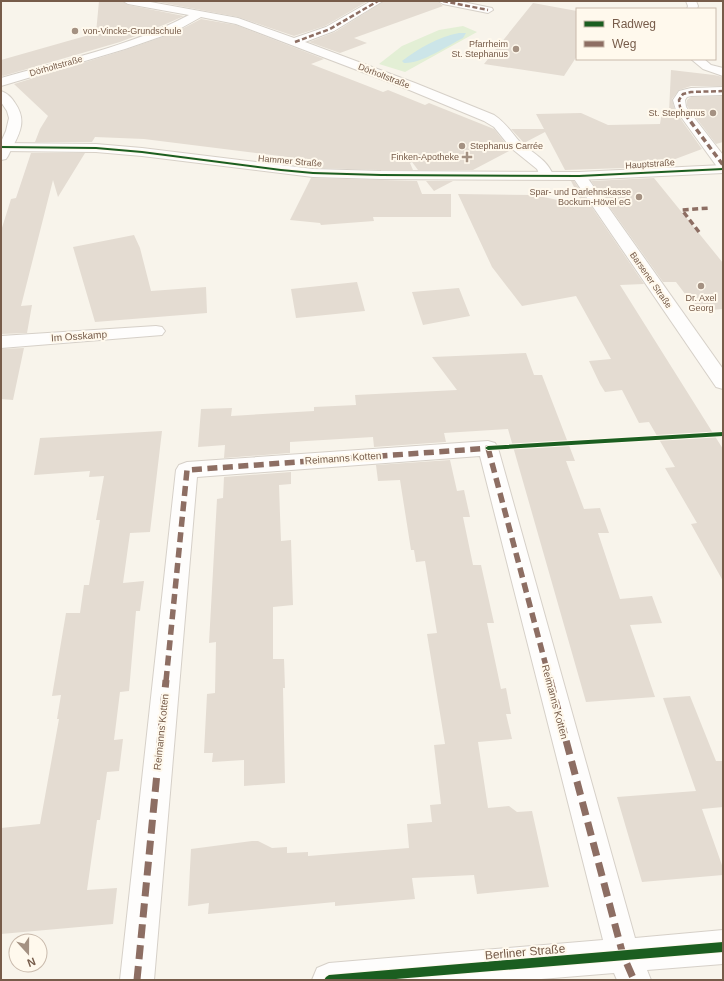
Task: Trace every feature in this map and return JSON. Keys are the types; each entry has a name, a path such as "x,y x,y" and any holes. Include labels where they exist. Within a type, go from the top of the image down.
{"street":[{"name":"Dörholtstraße","path":"128,1 238,21 489,118 499,124 516,145 543,167 546,176"},
{"path":"295,42 330,29 378,1"},
{"path":"442,1 488,10"},
{"name":"Dörholtstraße","path":"1,82 121,47 163,32 199,14"},
{"path":"698,60 707,67 723,72"},
{"path":"723,91 691,92 683,94 678,100 680,107 723,165"},
{"path":"1,95 15,111 16,117 16,123 2,150"},
{"name":"Hammer Straße","path":"2,150 96,148 142,152 313,173 381,175 579,176"},
{"name":"Hauptstraße","path":"579,176 723,169"},
{"name":"Barsener Straße","path":"579,176 723,383"},
{"name":"Im Osskamp","path":"1,342 156,331"},
{"name":"Reimanns Kotten","path":"137,980 187,470 488,448 628,968"},
{"name":"Berliner Straße","path":"329,980 628,968 723,947"}],"green space":[{"path":"463,26 477,32 405,72 379,64 402,46 439,30"}],"water":[{"path":"459,33 466,33 463,38 426,58 411,63 404,63 402,61 429,44 444,37"}],"building":[{"path":"99,1 122,1 128,5 184,16 120,42 3,76 1,75 1,60 96,33"},
{"path":"153,1 368,1 325,26 294,36 238,17"},
{"path":"384,1 437,1 443,6 354,38 367,43 340,53 309,42 335,32"},
{"path":"533,3 576,11 576,58 564,76 484,64"},
{"path":"201,19 236,25 324,59 311,64 383,92 388,90 425,105 429,103 494,129 511,150 473,170 418,170 412,162 410,163 413,170 381,170 316,168 320,161 144,139 95,137 92,142 35,142 40,129 48,116 14,84 125,50 174,33"},
{"path":"671,70 723,77 723,86 691,86 679,90 672,99 675,111 702,149 654,167 565,170 545,132 524,143 511,129 544,129 536,114 581,113 608,125 660,124 662,112 669,112"},
{"path":"723,96 723,142 716,144 687,106 687,100 691,97"},
{"path":"31,153 85,153 58,197 53,180 21,306 32,305 27,333 1,334 1,231 11,199 16,198"},
{"path":"311,178 417,181 422,194 451,194 451,217 373,217 374,221 321,225 320,223 290,220"},
{"path":"654,178 723,263 723,309 698,311 676,282 663,282 591,181"},
{"path":"426,181 453,181 434,191"},
{"path":"571,181 574,181 644,284 620,285 723,449 723,581 691,524 697,523 665,468 675,467 649,422 639,423 622,390 605,392 600,384 589,361 611,359 576,296 522,306 492,267 458,194 533,195 583,205"},
{"path":"134,235 140,248 151,291 206,287 207,313 95,322 73,247"},
{"path":"357,282 365,311 296,318 291,289"},
{"path":"459,288 470,316 423,325 412,292"},
{"path":"24,348 13,400 1,399 1,349"},
{"path":"526,353 534,375 542,375 575,461 566,461 584,509 600,508 609,533 598,533 620,599 652,596 662,623 630,625 655,697 586,702 508,429 444,433 446,442 374,447 373,437 290,442 290,453 224,458 225,445 198,447 201,409 232,408 231,416 314,411 314,407 356,405 355,395 457,390 432,357"},
{"path":"162,431 150,532 130,533 123,583 144,581 140,611 136,611 129,691 120,692 114,740 123,739 119,771 107,772 100,820 97,820 87,890 117,888 113,924 1,934 1,828 40,824 59,719 57,719 61,695 52,696 66,613 80,613 84,585 89,585 100,520 96,520 104,476 89,477 90,471 34,475 40,438"},
{"path":"450,460 457,491 464,490 470,517 463,517 473,565 481,565 494,623 487,623 501,689 506,688 511,714 506,714 512,739 478,742 488,808 509,806 517,812 532,811 549,887 477,894 474,875 412,878 415,899 335,906 335,902 208,914 209,903 188,906 191,849 252,841 258,841 272,848 287,847 287,853 308,852 308,856 409,848 407,824 432,822 430,805 441,804 434,745 445,744 427,634 437,633 425,561 416,562 414,550 411,550 400,480 378,481 376,465"},
{"path":"291,472 291,484 279,485 281,541 291,540 293,605 273,607 273,659 284,659 285,688 283,688 285,783 244,786 244,760 212,762 213,753 204,753 207,694 215,693 216,642 209,643 217,499 223,498 224,477"},
{"path":"690,696 716,761 723,761 723,807 702,809 723,868 723,875 642,882 617,797 696,791 663,698"}],"marked path":[{"path":"295,42 330,29 378,1"},
{"path":"443,1 488,10"},
{"path":"723,91 691,92 683,94 679,100 680,107 723,165"},
{"path":"699,232 682,210 710,208"},
{"path":"488,448 623,955 634,980"},
{"path":"137,980 187,470 491,448"}],"cycle path":[{"path":"1,147 96,148 142,152 313,173 381,175 579,176 723,169"},
{"path":"488,448 723,434"},
{"path":"329,980 723,947"}],"place":[{"name":"von-Vincke-Grundschule","path":"75,31"},
{"name":"Pfarrheim St. Stephanus","path":"516,49"},
{"name":"St. Stephanus","path":"713,113"},
{"name":"Stephanus Carrée","path":"462,146"},
{"name":"Finken-Apotheke","path":"467,157"},
{"name":"Spar- und Darlehnskasse Bockum-Hövel eG","path":"639,197"},
{"name":"Dr. Axel Georg","path":"701,286"}]}
